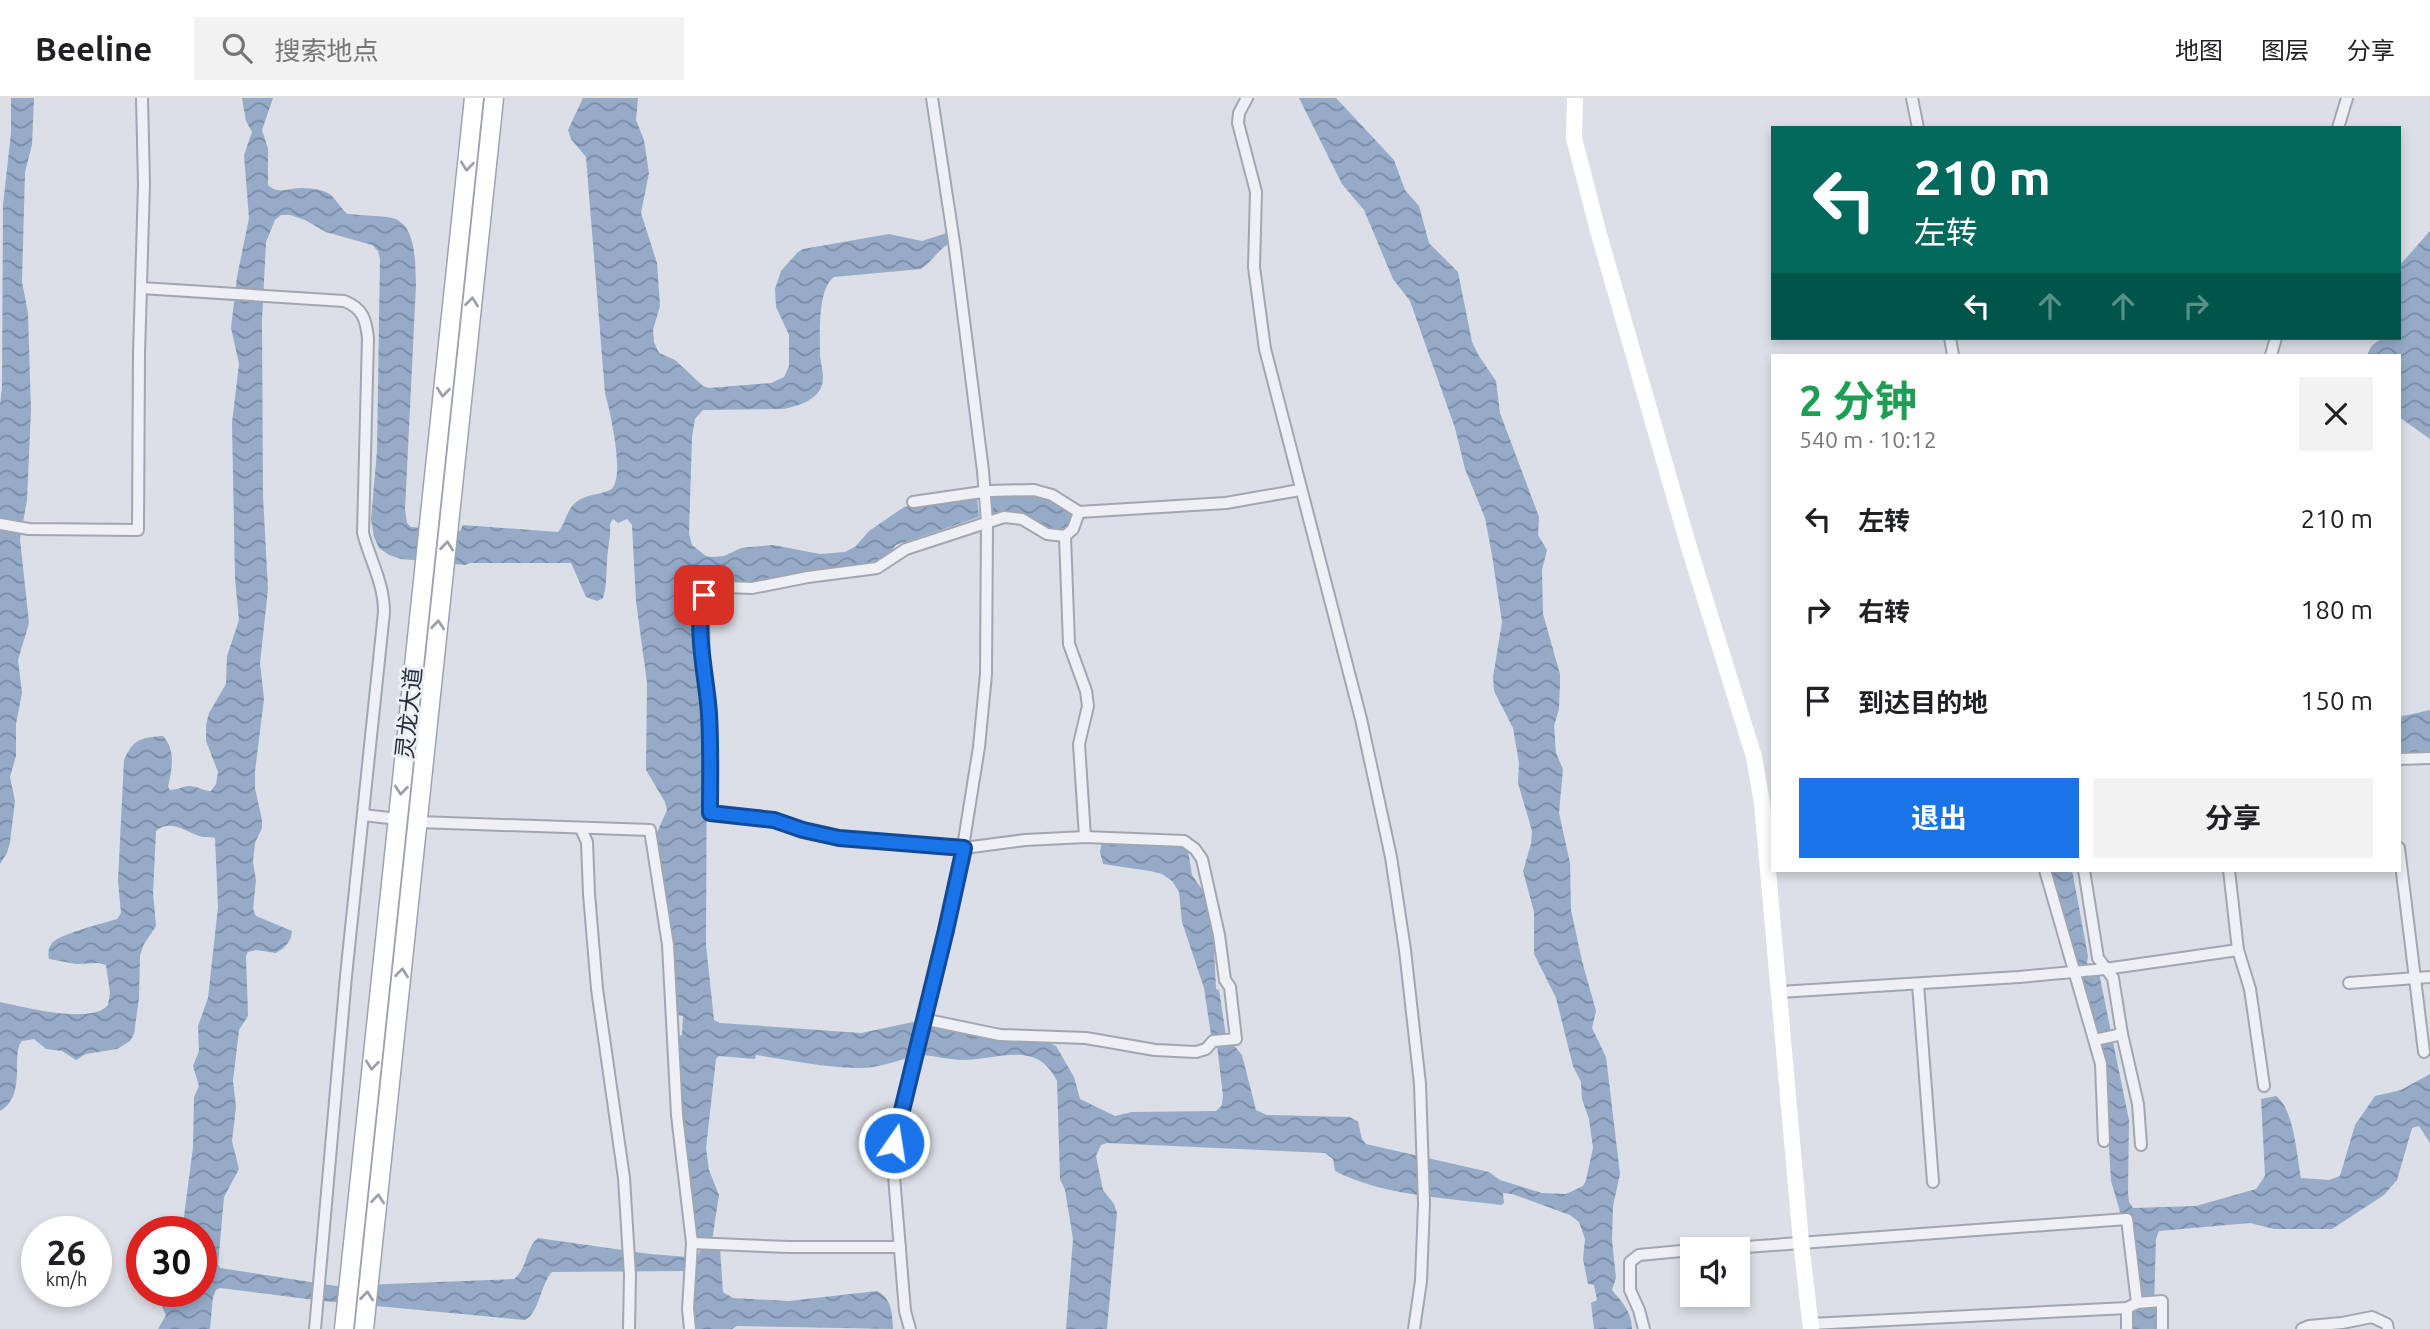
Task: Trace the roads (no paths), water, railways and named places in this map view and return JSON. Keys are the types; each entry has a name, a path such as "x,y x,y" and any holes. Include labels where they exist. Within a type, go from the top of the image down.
{"main road":[{"name":"灵龙大道","path":"344,1325 474,98"},
{"name":"灵龙大道","path":"364,1327 494,98"}],"street":[{"path":"0,524 29,529 138,530 144,173 142,98"},
{"path":"910,1329 905,1311 894,1143 964,848 985,684 987,522 983,471 962,301 932,98"},
{"path":"1247,98 1238,123 1256,192 1254,267 1270,372 1361,719 1391,857 1405,950 1420,1084 1424,1205 1421,1281 1414,1329"},
{"path":"1575,98 1574,138 1598,231 1695,570 1754,757 1762,803 1801,1242 1811,1326 2132,1306 2162,1301 2162,1329"},
{"path":"1912,98 1917,126"},
{"path":"2339,126 2347,98"},
{"path":"141,288 344,301 358,308 366,323 368,338 363,526 367,547 381,583 384,612 346,976 315,1329"},
{"path":"913,502 984,492 1040,491 1052,495 1079,512 1226,503 1300,490"},
{"path":"923,1020 1000,1035 1086,1038 1155,1050 1196,1052 1206,1049 1213,1041 1236,1039 1230,987 1225,980 1208,880 1199,854 1184,841 1085,837 1025,840 964,848 839,838 774,820 710,813 709,716 704,679 701,609 704,595 709,590 727,587 752,588 808,577 877,569 895,553 1004,517 1015,517 1047,534 1065,536 1073,529 1079,512"},
{"path":"1065,536 1069,644 1086,691 1088,706 1079,744 1085,837"},
{"path":"2401,759 2430,758"},
{"path":"363,815 398,819"},
{"path":"418,822 650,830 668,945 677,1115 695,1244 688,1309 690,1329"},
{"path":"581,829 587,842 593,943 624,1178 630,1276 628,1329"},
{"path":"2401,863 2424,1052"},
{"path":"2046,872 2101,1064 2105,1141"},
{"path":"2084,872 2098,958 2113,978 2138,1104 2141,1145"},
{"path":"2229,872 2238,950 2250,989 2264,1087"},
{"path":"1780,992 2019,977 2105,969 2238,950"},
{"path":"2349,983 2430,977"},
{"path":"1918,984 1933,1182"},
{"path":"2095,1040 2122,1034"},
{"path":"1750,1246 2127,1219 2132,1306 2127,1329"},
{"path":"695,1244 900,1247"},
{"path":"1644,1329 1630,1290 1630,1262 1639,1255 1680,1252"},
{"path":"2302,1329 2372,1317 2387,1324 2388,1329"}],"water":[{"path":"11,98 34,98 32,145 25,172 22,282 28,313 31,410 27,500 20,539 29,623 18,660 22,693 16,724 16,756 10,777 15,801 10,842 0,864 0,404 3,205 11,133"},
{"path":"242,98 273,98 262,130 268,149 268,185 272,188 323,191 331,195 348,214 392,218 406,228 410,236 415,256 416,285 405,510 407,523 411,527 460,531 463,525 558,532 575,503 610,490 615,484 617,459 605,393 586,157 571,139 568,130 583,98 638,98 636,120 644,140 649,173 641,213 657,263 660,306 653,330 654,342 659,353 675,360 703,386 709,388 771,383 784,377 789,366 789,335 776,307 775,289 781,271 798,252 889,234 922,241 947,233 947,245 921,269 834,277 829,283 821,314 820,356 823,378 815,396 783,409 703,410 695,419 689,533 692,545 706,556 724,556 741,548 773,545 820,554 845,552 856,546 869,531 904,507 977,497 979,517 896,545 872,567 704,589 697,595 700,677 707,720 706,945 714,1020 720,1023 861,1033 913,1022 969,1031 982,1038 1043,1040 1056,1046 1074,1077 1080,1099 1115,1116 1132,1112 1216,1111 1222,1105 1223,1096 1216,1037 1211,1035 1204,988 1182,922 1179,892 1172,881 1162,874 1103,864 1100,852 1102,841 1181,845 1188,851 1192,875 1208,898 1213,930 1216,989 1219,990 1226,1036 1242,1055 1256,1110 1267,1115 1350,1117 1358,1122 1366,1144 1489,1172 1500,1180 1542,1193 1566,1194 1583,1186 1593,1148 1581,1082 1573,1066 1556,998 1534,954 1534,912 1523,871 1532,831 1518,783 1519,763 1513,728 1494,691 1493,677 1502,622 1485,518 1465,469 1455,428 1410,301 1393,279 1364,210 1342,184 1299,98 1336,98 1394,160 1405,190 1419,206 1429,243 1458,272 1472,342 1496,381 1500,413 1539,517 1538,535 1547,550 1542,570 1543,614 1560,674 1559,709 1554,726 1556,753 1563,769 1559,813 1570,863 1571,910 1596,1011 1592,1028 1606,1057 1620,1174 1613,1206 1612,1240 1616,1278 1612,1290 1628,1312 1632,1329 1594,1329 1591,1303 1597,1300 1594,1285 1588,1284 1583,1259 1585,1239 1579,1222 1570,1215 1512,1194 1503,1193 1504,1203 1501,1205 1395,1191 1335,1171 1333,1159 1325,1153 1107,1143 1101,1145 1096,1156 1103,1190 1114,1204 1117,1213 1107,1329 1066,1329 1073,1239 1065,1190 1060,1179 1057,1081 1049,1068 1039,1060 1016,1055 962,1060 919,1055 864,1068 819,1065 756,1055 755,1059 719,1056 716,1059 706,1148 709,1170 719,1195 711,1247 720,1248 723,1292 733,1298 789,1301 877,1291 888,1302 893,1329 737,1326 732,1329 694,1329 695,1265 701,1247 694,1224 685,1154 679,1036 682,1035 683,1016 673,1015 655,837 667,810 646,770 647,683 636,601 632,525 627,519 618,523 613,519 610,524 605,589 603,598 597,601 586,597 571,563 465,565 401,559 379,548 371,519 377,451 378,251 372,245 326,232 290,215 281,215 275,220 266,242 262,321 263,496 268,589 260,663 264,699 255,771 262,828 255,843 253,862 256,880 253,909 256,916 292,931 287,944 276,953 256,950 248,952 246,956 248,1016 239,1030 233,1081 236,1107 232,1141 239,1169 224,1197 218,1265 220,1268 336,1286 514,1279 538,1238 688,1257 686,1271 552,1272 534,1311 525,1320 217,1290 217,1216 184,1216 193,1147 194,1097 199,1086 193,1066 199,1051 198,1026 208,998 218,907 215,838 201,837 172,826 156,831 153,893 156,926 140,955 139,998 134,1034 130,1041 117,1049 86,1054 76,1060 62,1051 46,1049 34,1039 22,1041 17,1055 14,1095 0,1111 0,1002 73,1014 100,1011 108,1005 110,993 106,965 76,964 49,959 49,951 52,943 57,940 117,919 121,913 118,881 124,760 131,747 139,740 163,736 170,747 172,760 168,787 170,790 191,786 211,791 216,784 218,772 206,741 206,725 209,713 226,684 227,656 239,620 235,579 232,423 239,364 231,328 237,277 249,218 244,155 252,132 246,121"},
{"path":"2430,231 2430,439 2401,418 2401,354 2368,354 2376,342 2401,340 2401,264"},
{"path":"1028,493 1044,497 1068,509 1071,517 1067,528 1052,530 992,516 989,496"},
{"path":"2430,710 2430,753 2401,754 2401,717"},
{"path":"2053,872 2072,872 2087,963 2099,973 2129,1120 2128,1192 2133,1208 2196,1206 2256,1189 2265,1176 2261,1099 2276,1096 2287,1111 2301,1178 2329,1180 2340,1176 2355,1125 2375,1096 2401,1090 2430,1074 2430,1143 2419,1126 2412,1128 2397,1180 2384,1195 2332,1229 2274,1229 2250,1223 2159,1231 2156,1239 2156,1329 2133,1329 2132,1311 2140,1310 2111,1181 2104,1063"},
{"path":"162,1307 212,1307 210,1329 158,1329 166,1315"}]}
